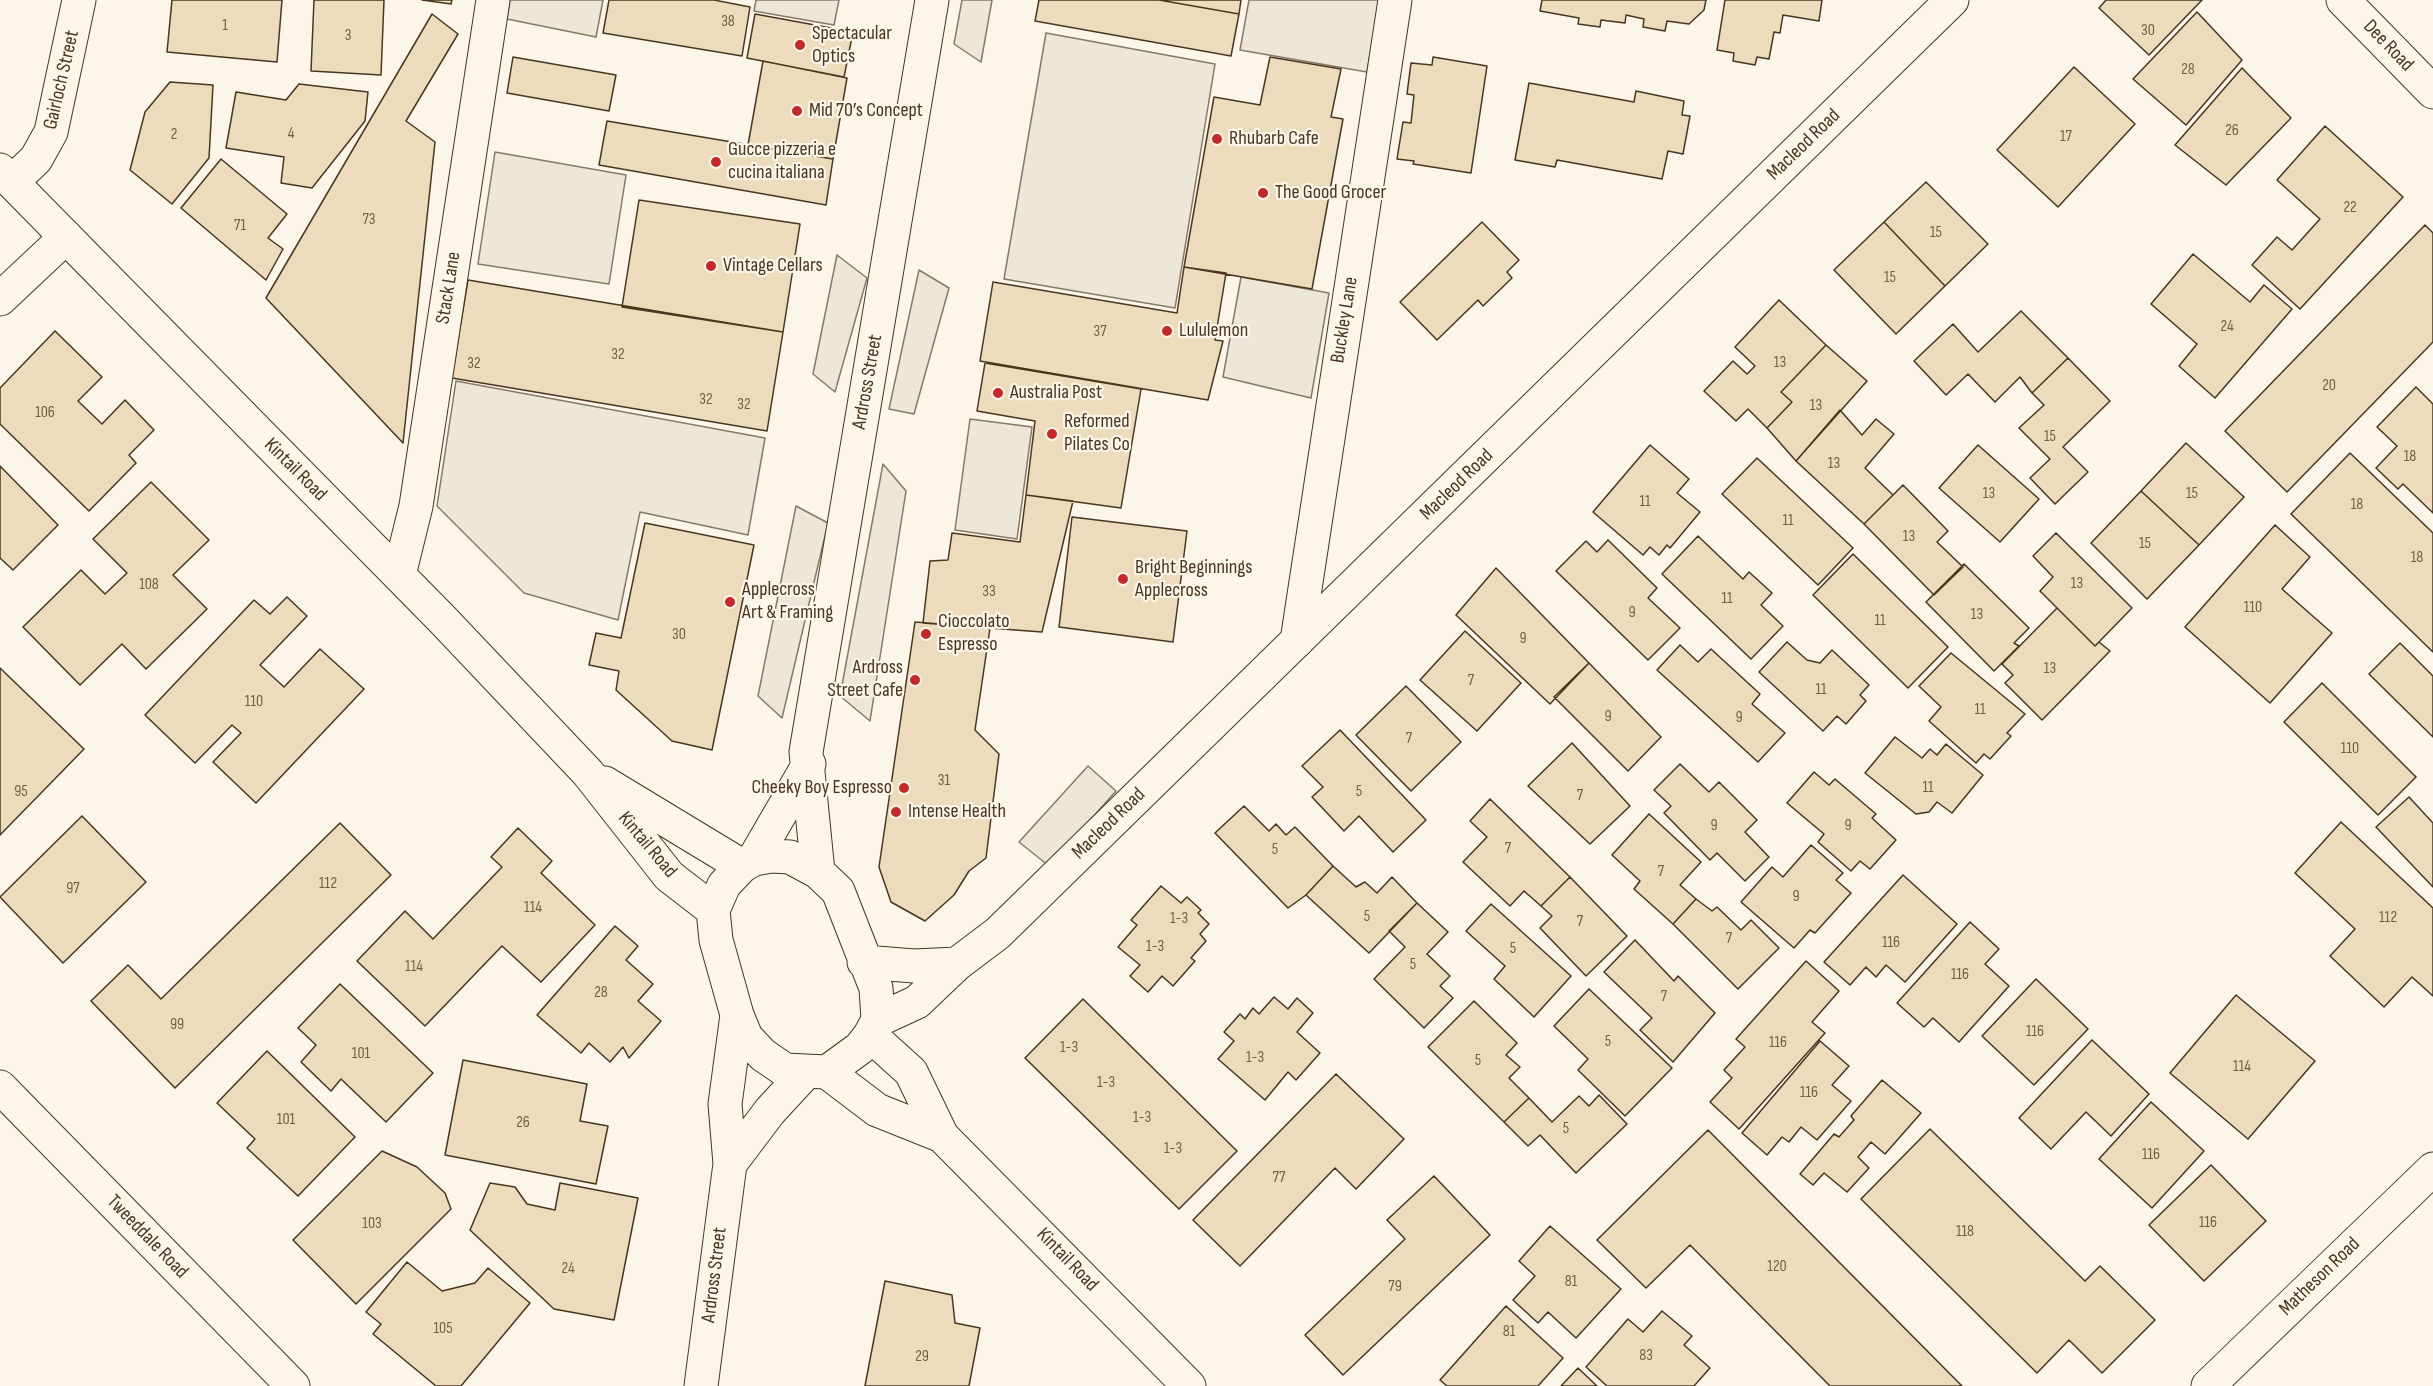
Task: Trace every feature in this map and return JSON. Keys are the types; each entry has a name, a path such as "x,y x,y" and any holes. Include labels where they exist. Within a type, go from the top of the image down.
{"street":[{"name":"Gairloch Street","path":"6,176 36,159 51,132 79,0"},
{"name":"Stack Lane","path":"399,575 416,506 492,0"},
{"name":"Ardross Street","path":"818,872 806,752 932,0"},
{"name":"Buckley Lane","path":"1297,640 1395,0"},
{"name":"Macleod Road","path":"874,1028 917,1002 957,964 998,933 1952,0"},
{"name":"Dee Road","path":"2343,0 2433,92"},
{"name":"Kintail Road","path":"6,176 399,575 588,773 669,876 713,910"},
{"path":"0,299 66,237"},
{"path":"748,862 790,858 818,872 838,891 876,988 874,1028 860,1048 817,1071 785,1070 764,1055 746,1037 737,1016 716,940 713,910 724,885 748,862 809,764"},
{"name":"Kintail Road","path":"588,773 748,862"},
{"path":"864,962 914,966 957,964"},
{"name":"Ardross Street","path":"701,1386 730,1164 725,1104 737,1016"},
{"name":"Kintail Road","path":"874,1028 911,1072 942,1136 1190,1386"},
{"name":"Kintail Road","path":"817,1071 877,1110 942,1136"},
{"name":"Ardross Street","path":"730,1164 770,1111 817,1071"},
{"name":"Tweeddale Road","path":"0,1087 293,1386"},
{"name":"Matheson Road","path":"2208,1386 2433,1169"}],"shaded area":[{"path":"510,0 603,0 596,37 507,19"},
{"path":"756,0 839,0 834,25 754,11"},
{"path":"962,0 992,0 981,62 954,44"},
{"path":"1249,0 1379,0 1367,72 1240,50"},
{"path":"1046,33 1215,64 1175,308 1004,279"},
{"path":"495,152 626,175 609,284 478,264"},
{"path":"837,255 867,278 835,392 813,374"},
{"path":"919,270 949,288 914,414 889,409"},
{"path":"1241,277 1329,293 1311,398 1223,377"},
{"path":"456,381 765,438 748,535 640,512 618,620 524,593 437,506"},
{"path":"970,419 1032,427 1017,539 955,530"},
{"path":"883,464 906,491 870,721 840,696"},
{"path":"796,506 828,523 782,718 758,696"},
{"path":"1088,766 1116,791 1049,866 1019,842"}],"building":[{"path":"172,0 282,0 277,62 167,52"},
{"path":"314,0 384,0 381,75 311,71"},
{"path":"422,0 452,0 451,4"},
{"path":"609,0 714,0 750,7 742,56 603,33"},
{"path":"1039,0 1159,0 1239,14 1231,56 1035,21"},
{"path":"1159,0 1241,0 1239,14"},
{"path":"1542,0 1706,0 1704,10 1689,24 1667,21 1665,31 1643,27 1644,19 1626,15 1625,23 1601,20 1600,27 1578,24 1579,18 1540,11"},
{"path":"1725,0 1822,0 1819,21 1783,15 1780,33 1774,32 1769,59 1757,57 1755,65 1733,61 1734,53 1717,50"},
{"path":"2106,0 2202,0 2149,55 2099,8"},
{"path":"2197,12 2242,60 2186,125 2133,79"},
{"path":"432,14 458,34 406,121 435,142 403,443 266,298"},
{"name":"Spectacular Optics","path":"755,14 853,32 844,77 747,58"},
{"path":"513,57 616,75 609,111 507,93"},
{"name":"The Good Grocer","path":"1270,57 1341,69 1331,117 1343,119 1312,289 1184,267 1214,97 1260,105"},
{"path":"1433,57 1487,66 1471,173 1413,164 1414,161 1397,159 1403,122 1411,123 1414,95 1407,94 1411,63 1432,65"},
{"name":"Mid 70’s Concept","path":"763,61 847,78 833,159 748,145"},
{"path":"2074,67 2135,124 2058,207 1997,150"},
{"path":"2242,68 2291,118 2226,185 2175,145"},
{"path":"170,82 213,85 209,158 172,204 130,170 145,112"},
{"path":"1529,83 1634,102 1636,91 1684,101 1682,115 1690,116 1683,154 1668,151 1662,179 1557,160 1555,167 1515,160"},
{"path":"299,84 368,92 365,121 312,188 281,183 284,157 226,148 236,92 286,100"},
{"name":"Gucce pizzeria e cucina italiana","path":"607,121 833,159 826,205 599,165"},
{"path":"2325,126 2403,197 2300,309 2252,265 2277,237 2292,250 2320,219 2277,180"},
{"path":"221,159 287,214 268,238 283,249 266,280 181,208"},
{"path":"1926,182 1988,244 1945,286 1884,222"},
{"name":"Vintage Cellars","path":"639,200 800,224 783,332 622,307"},
{"path":"1482,222 1519,260 1507,272 1512,278 1483,306 1478,300 1437,340 1400,302"},
{"path":"1884,222 1945,286 1896,334 1834,270"},
{"path":"2425,225 2433,233 2433,342 2287,492 2225,431"},
{"path":"2193,254 2250,302 2264,285 2292,309 2215,398 2179,366 2197,344 2151,304"},
{"path":"1184,267 1226,273 1215,340 1223,341 1208,400 980,361 993,282 1177,313"},
{"path":"468,280 783,332 767,431 452,378"},
{"path":"1779,300 1826,345 1781,392 1792,402 1767,428 1748,409 1736,421 1704,391 1733,361 1747,374 1755,366 1735,347"},
{"path":"2021,311 2068,358 2032,393 2020,377 1995,402 1968,374 1946,395 1914,361 1953,324 1978,352"},
{"path":"55,331 102,377 78,401 102,424 125,400 154,430 129,455 136,463 89,511 0,424 0,388"},
{"path":"1826,345 1867,381 1796,461 1767,428 1792,402 1781,392"},
{"path":"2068,358 2110,401 2063,447 2088,472 2055,504 2030,478 2050,459 2019,428 2044,405 2032,393"},
{"path":"985,363 1141,389 1121,508 1026,495 1035,421 977,411"},
{"path":"2416,387 2433,404 2433,513 2403,484 2398,489 2376,468 2397,446 2377,427"},
{"path":"1840,410 1862,435 1876,419 1894,434 1865,468 1893,495 1864,524 1796,461"},
{"path":"2186,443 2244,497 2199,545 2141,491"},
{"path":"1650,445 1689,479 1677,493 1700,512 1670,548 1667,545 1659,555 1650,547 1643,555 1593,512"},
{"path":"1978,445 2039,499 2000,542 1939,488"},
{"path":"2350,453 2433,533 2433,652 2291,514"},
{"path":"1757,458 1853,548 1818,585 1722,494"},
{"path":"0,466 58,525 13,570 0,558"},
{"path":"151,482 209,540 173,575 207,609 146,669 122,644 80,685 23,627 81,570 105,594 127,573 93,539"},
{"path":"1903,485 1948,531 1937,542 1963,567 1934,595 1864,524"},
{"path":"2141,491 2199,545 2147,599 2091,543"},
{"path":"1026,495 1073,501 1042,632 923,623 930,561 948,560 952,533 1020,542"},
{"name":"Bright Beginnings Applecross","path":"1072,517 1187,531 1173,642 1059,627"},
{"path":"645,523 754,545 712,750 672,741 616,690 619,671 589,665 596,633 621,638"},
{"path":"2275,525 2310,557 2282,589 2332,633 2270,703 2185,627"},
{"path":"2056,533 2132,608 2095,646 2040,591 2053,577 2033,556"},
{"path":"1698,536 1743,579 1749,572 1772,593 1761,605 1783,626 1751,659 1662,574"},
{"path":"1608,540 1657,588 1648,598 1680,628 1648,660 1556,571 1586,541 1597,552"},
{"path":"1853,554 1948,647 1908,688 1813,595"},
{"path":"1964,564 2029,628 2014,643 2019,646 1994,671 1926,602"},
{"path":"1496,568 1589,663 1550,704 1456,615"},
{"path":"287,597 307,616 260,665 284,687 320,649 364,689 256,803 213,762 241,733 232,725 195,763 145,715 254,600 270,614"},
{"path":"2057,608 2095,646 2099,642 2110,651 2042,720 2005,683 2013,675 2002,664"},
{"path":"915,622 990,628 975,730 999,754 986,858 969,871 954,895 925,921 891,902 879,867"},
{"path":"1465,631 1521,683 1477,731 1420,680"},
{"path":"1787,642 1807,660 1820,663 1832,650 1869,685 1860,695 1866,701 1846,724 1837,716 1823,731 1759,672"},
{"path":"2400,643 2433,676 2433,737 2369,674"},
{"path":"1680,645 1698,662 1711,649 1760,694 1752,704 1785,733 1758,762 1657,670"},
{"path":"1951,653 2025,714 2007,733 2011,736 1990,759 1984,754 1976,763 1929,721 1941,707 1919,686"},
{"path":"1589,663 1661,737 1628,771 1554,697"},
{"path":"0,668 84,749 0,835"},
{"path":"2322,683 2416,777 2378,815 2284,722"},
{"path":"1406,686 1461,742 1411,791 1356,735"},
{"path":"1340,730 1426,820 1393,852 1359,816 1344,831 1312,797 1323,787 1302,766"},
{"path":"1895,737 1922,758 1930,749 1937,755 1946,744 1983,775 1952,813 1937,802 1929,812 1916,814 1865,773"},
{"path":"1572,743 1630,806 1590,844 1528,786"},
{"path":"1680,764 1709,792 1719,782 1757,820 1745,832 1769,857 1745,881 1717,853 1710,860 1664,813 1671,806 1654,790"},
{"path":"1814,772 1829,785 1835,779 1876,814 1872,818 1896,840 1870,869 1860,861 1851,871 1818,842 1824,834 1787,803"},
{"path":"2409,797 2433,823 2433,887 2376,827"},
{"path":"1490,799 1570,877 1541,906 1524,891 1510,906 1463,862 1487,837 1470,821"},
{"path":"1244,806 1269,831 1276,824 1286,835 1295,827 1333,866 1306,895 1288,908 1215,833"},
{"path":"1649,814 1701,862 1680,885 1696,899 1673,924 1634,889 1640,881 1612,855"},
{"path":"82,816 146,882 63,963 0,897"},
{"path":"2341,822 2433,908 2433,996 2412,977 2384,1007 2330,956 2355,929 2295,873"},
{"path":"340,823 391,875 175,1088 91,1001 128,965 161,999"},
{"path":"518,828 552,861 541,873 595,925 541,982 502,946 425,1026 357,961 405,911 433,939 502,867 491,857"},
{"path":"1811,845 1843,873 1836,880 1851,893 1815,933 1810,930 1794,948 1741,902 1772,867 1783,877"},
{"path":"1333,866 1356,887 1365,882 1377,893 1392,877 1417,903 1369,953 1306,895"},
{"path":"1903,875 1957,924 1905,982 1886,965 1876,977 1866,967 1850,985 1824,962"},
{"path":"1570,877 1627,936 1586,976 1540,928 1552,916 1541,906"},
{"path":"1161,886 1181,903 1187,897 1201,910 1198,913 1209,924 1200,934 1206,941 1191,958 1195,961 1173,986 1162,976 1148,992 1130,976 1140,965 1118,947 1137,925 1131,920"},
{"path":"1696,899 1712,911 1717,907 1741,930 1751,920 1779,948 1738,989 1673,924"},
{"path":"1417,903 1448,932 1427,954 1450,976 1440,986 1453,998 1424,1028 1374,979 1405,947 1389,931"},
{"path":"1491,904 1571,976 1534,1017 1494,979 1505,966 1466,931"},
{"path":"1970,922 1999,949 1985,964 2009,986 1959,1042 1933,1018 1924,1027 1897,1003"},
{"path":"615,926 638,946 626,960 653,984 638,1001 661,1021 629,1058 623,1047 610,1062 589,1043 581,1053 537,1015"},
{"path":"1635,940 1674,981 1678,976 1715,1013 1673,1062 1640,1030 1652,1018 1604,972"},
{"path":"1806,961 1839,991 1812,1022 1825,1033 1739,1129 1710,1102 1732,1078 1724,1070 1745,1047 1736,1039"},
{"path":"2036,979 2088,1029 2034,1085 1982,1036"},
{"path":"340,984 433,1073 386,1122 341,1079 331,1091 301,1062 316,1045 298,1028"},
{"path":"1589,989 1672,1068 1625,1116 1578,1070 1588,1059 1554,1026"},
{"path":"2236,995 2315,1061 2248,1139 2170,1073"},
{"path":"1274,997 1288,1009 1297,998 1313,1013 1297,1032 1320,1053 1296,1080 1288,1072 1265,1100 1218,1059 1234,1041 1224,1032 1240,1014 1245,1019 1253,1008 1259,1014"},
{"path":"1083,999 1237,1151 1179,1209 1025,1058"},
{"path":"1474,1001 1517,1043 1506,1055 1520,1067 1509,1078 1529,1098 1504,1122 1428,1047"},
{"path":"2092,1040 2149,1094 2111,1136 2086,1112 2051,1149 2019,1118"},
{"path":"1820,1041 1849,1066 1832,1085 1851,1101 1817,1140 1801,1127 1789,1142 1782,1137 1767,1155 1742,1133"},
{"path":"267,1051 355,1137 298,1196 247,1148 255,1139 217,1103"},
{"path":"463,1060 587,1084 580,1121 608,1126 596,1184 445,1155"},
{"path":"1336,1074 1404,1139 1356,1189 1335,1168 1240,1266 1193,1220"},
{"path":"1882,1080 1921,1113 1885,1154 1871,1142 1858,1157 1869,1168 1847,1192 1824,1173 1813,1185 1800,1174 1834,1134 1839,1137 1854,1120 1851,1116"},
{"path":"1599,1095 1627,1124 1576,1173 1540,1135 1528,1146 1504,1122 1529,1098 1552,1122 1579,1096 1589,1106"},
{"path":"2151,1102 2204,1151 2152,1208 2099,1159"},
{"path":"1930,1129 2085,1281 2100,1266 2155,1320 2102,1373 2069,1340 2037,1373 1861,1199"},
{"path":"1708,1130 1962,1386 1830,1386 1690,1245 1646,1288 1597,1240"},
{"path":"382,1151 417,1167 445,1193 451,1209 356,1304 293,1240"},
{"path":"2211,1165 2266,1221 2204,1281 2149,1225"},
{"path":"1434,1176 1490,1235 1343,1375 1305,1335 1405,1239 1387,1220"},
{"path":"490,1183 515,1187 527,1204 555,1210 560,1183 638,1198 614,1320 554,1309 470,1230"},
{"path":"1550,1226 1621,1289 1576,1338 1548,1312 1538,1323 1513,1300 1535,1276 1519,1261"},
{"path":"407,1262 442,1291 475,1283 488,1268 530,1303 461,1386 436,1386 373,1334 381,1324 366,1312"},
{"path":"885,1281 952,1295 955,1323 980,1328 969,1386 865,1386"},
{"path":"1506,1306 1563,1358 1538,1386 1447,1386 1440,1380"},
{"path":"1662,1311 1692,1336 1684,1345 1710,1368 1694,1386 1607,1386 1586,1367 1628,1319 1643,1332"},
{"path":"1578,1368 1597,1386 1561,1386"}],"place":[{"name":"Spectacular Optics","path":"800,45"},
{"name":"Mid 70’s Concept","path":"797,111"},
{"name":"Rhubarb Cafe","path":"1217,139"},
{"name":"Gucce pizzeria e cucina italiana","path":"716,162"},
{"name":"The Good Grocer","path":"1263,193"},
{"name":"Vintage Cellars","path":"711,266"},
{"name":"Lululemon","path":"1167,331"},
{"name":"Australia Post","path":"998,393"},
{"name":"Reformed Pilates Co","path":"1052,434"},
{"name":"Bright Beginnings Applecross","path":"1123,579"},
{"name":"Applecross Art & Framing","path":"730,602"},
{"name":"Cioccolato Espresso","path":"926,634"},
{"name":"Ardross Street Cafe","path":"915,680"},
{"name":"Cheeky Boy Espresso","path":"904,788"},
{"name":"Intense Health","path":"896,812"}]}
